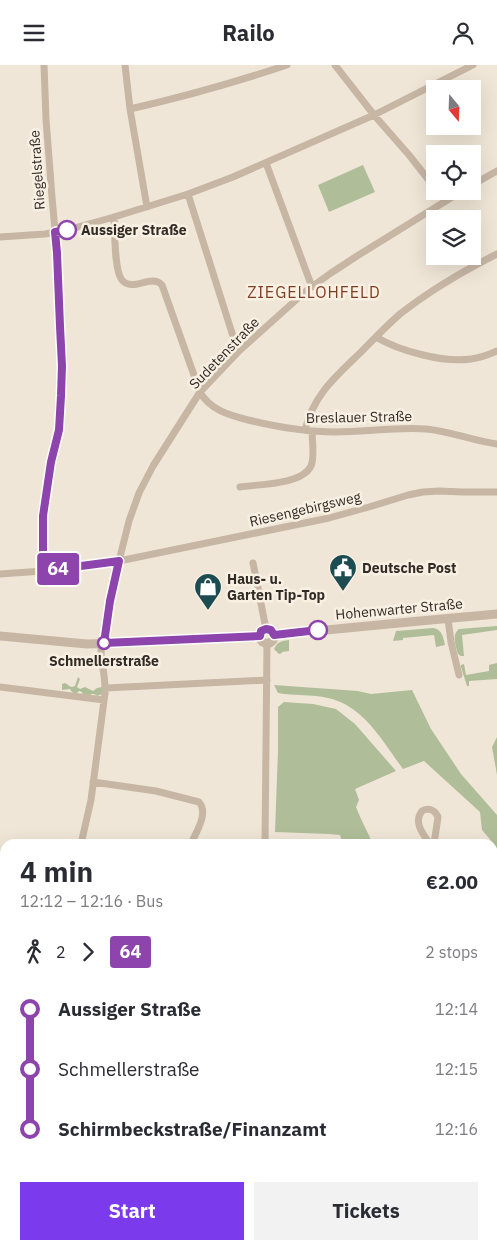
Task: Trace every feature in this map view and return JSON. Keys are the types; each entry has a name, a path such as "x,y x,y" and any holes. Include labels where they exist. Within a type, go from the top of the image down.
{"street":[{"name":"Riegelstraße","path":"43,571 43,516 51,462 59,430 62,366 57,253 46,119 44,65"},
{"path":"125,65 130,109 147,207"},
{"path":"130,109 237,81 287,65"},
{"path":"335,65 426,177"},
{"path":"0,237 45,235 114,217 188,194 266,163 374,115 473,65"},
{"path":"266,163 312,287"},
{"path":"481,180 497,171"},
{"path":"188,194 238,352"},
{"name":"Sudetenstraße","path":"102,644 119,561 129,521 139,493 152,466 200,392 238,352 312,287 445,201"},
{"path":"114,217 118,267 122,281 130,285 160,282 200,392"},
{"path":"240,487 287,481 305,473 312,461 309,431 312,410 318,397 327,385 401,314 430,293 497,254"},
{"path":"376,337 381,341 401,348 446,359 469,359 485,356 497,351"},
{"name":"Breslauer Straße","path":"200,392 204,399 222,412 276,427 336,432 429,429 497,444"},
{"name":"Riesengebirgsweg","path":"0,574 43,571 119,561 329,517 423,492 497,492"},
{"path":"253,563 263,632 262,641 267,643"},
{"name":"Hohenwarter Straße","path":"274,635 497,615"},
{"path":"448,619 451,643 460,675"},
{"path":"0,636 102,644 271,630 274,635 272,641 267,643"},
{"path":"265,839 267,643"},
{"path":"82,839 88,816 106,688 101,656 102,644"},
{"path":"106,688 267,680"},
{"path":"0,687 104,700"},
{"path":"93,782 156,791 199,802 202,806 202,816 193,839"}],"green space":[{"path":"363,165 375,192 329,212 318,185"},
{"path":"497,626 497,630 462,635 464,656 458,654 455,634 459,629"},
{"path":"433,628 443,636 445,645 436,647 434,635 403,638 403,640 393,641 396,631"},
{"path":"289,640 289,651 279,654 274,649 280,642"},
{"path":"497,663 497,679 469,681 469,686 467,686 461,665 464,664 466,675 489,671 489,665"},
{"path":"78,677 80,679 77,687 80,689 85,687 93,691 102,687 102,694 83,696 82,692 79,691 76,694 70,689 62,690 62,684 65,683 71,687 75,686"},
{"path":"274,685 358,691 371,694 412,690 431,729 461,774 497,815 497,839 490,839 482,830 480,812 424,761 403,769 371,726 352,708 328,698 278,693"},
{"path":"284,702 313,704 336,709 355,724 396,771 355,789 359,800 356,807 371,839 341,839 340,835 275,832 278,707"},
{"path":"497,737 497,775 492,747"}],"bus line":[{"name":"64","path":"67,230 55,232 62,366 61,396 59,430 51,462 43,516 43,571 119,561 110,601 104,643 260,636 261,631 264,629 271,630 274,635 318,630"}],"place":[{"name":"Aussiger Straße","path":"67,230"},
{"name":"Deutsche Post","path":"343,592"},
{"name":"Haus- u. Garten Tip-Top","path":"208,611"},
{"name":"Schmellerstraße","path":"104,643"}],"district":[{"name":"ZIEGELLOHFELD","path":"314,292"}]}
